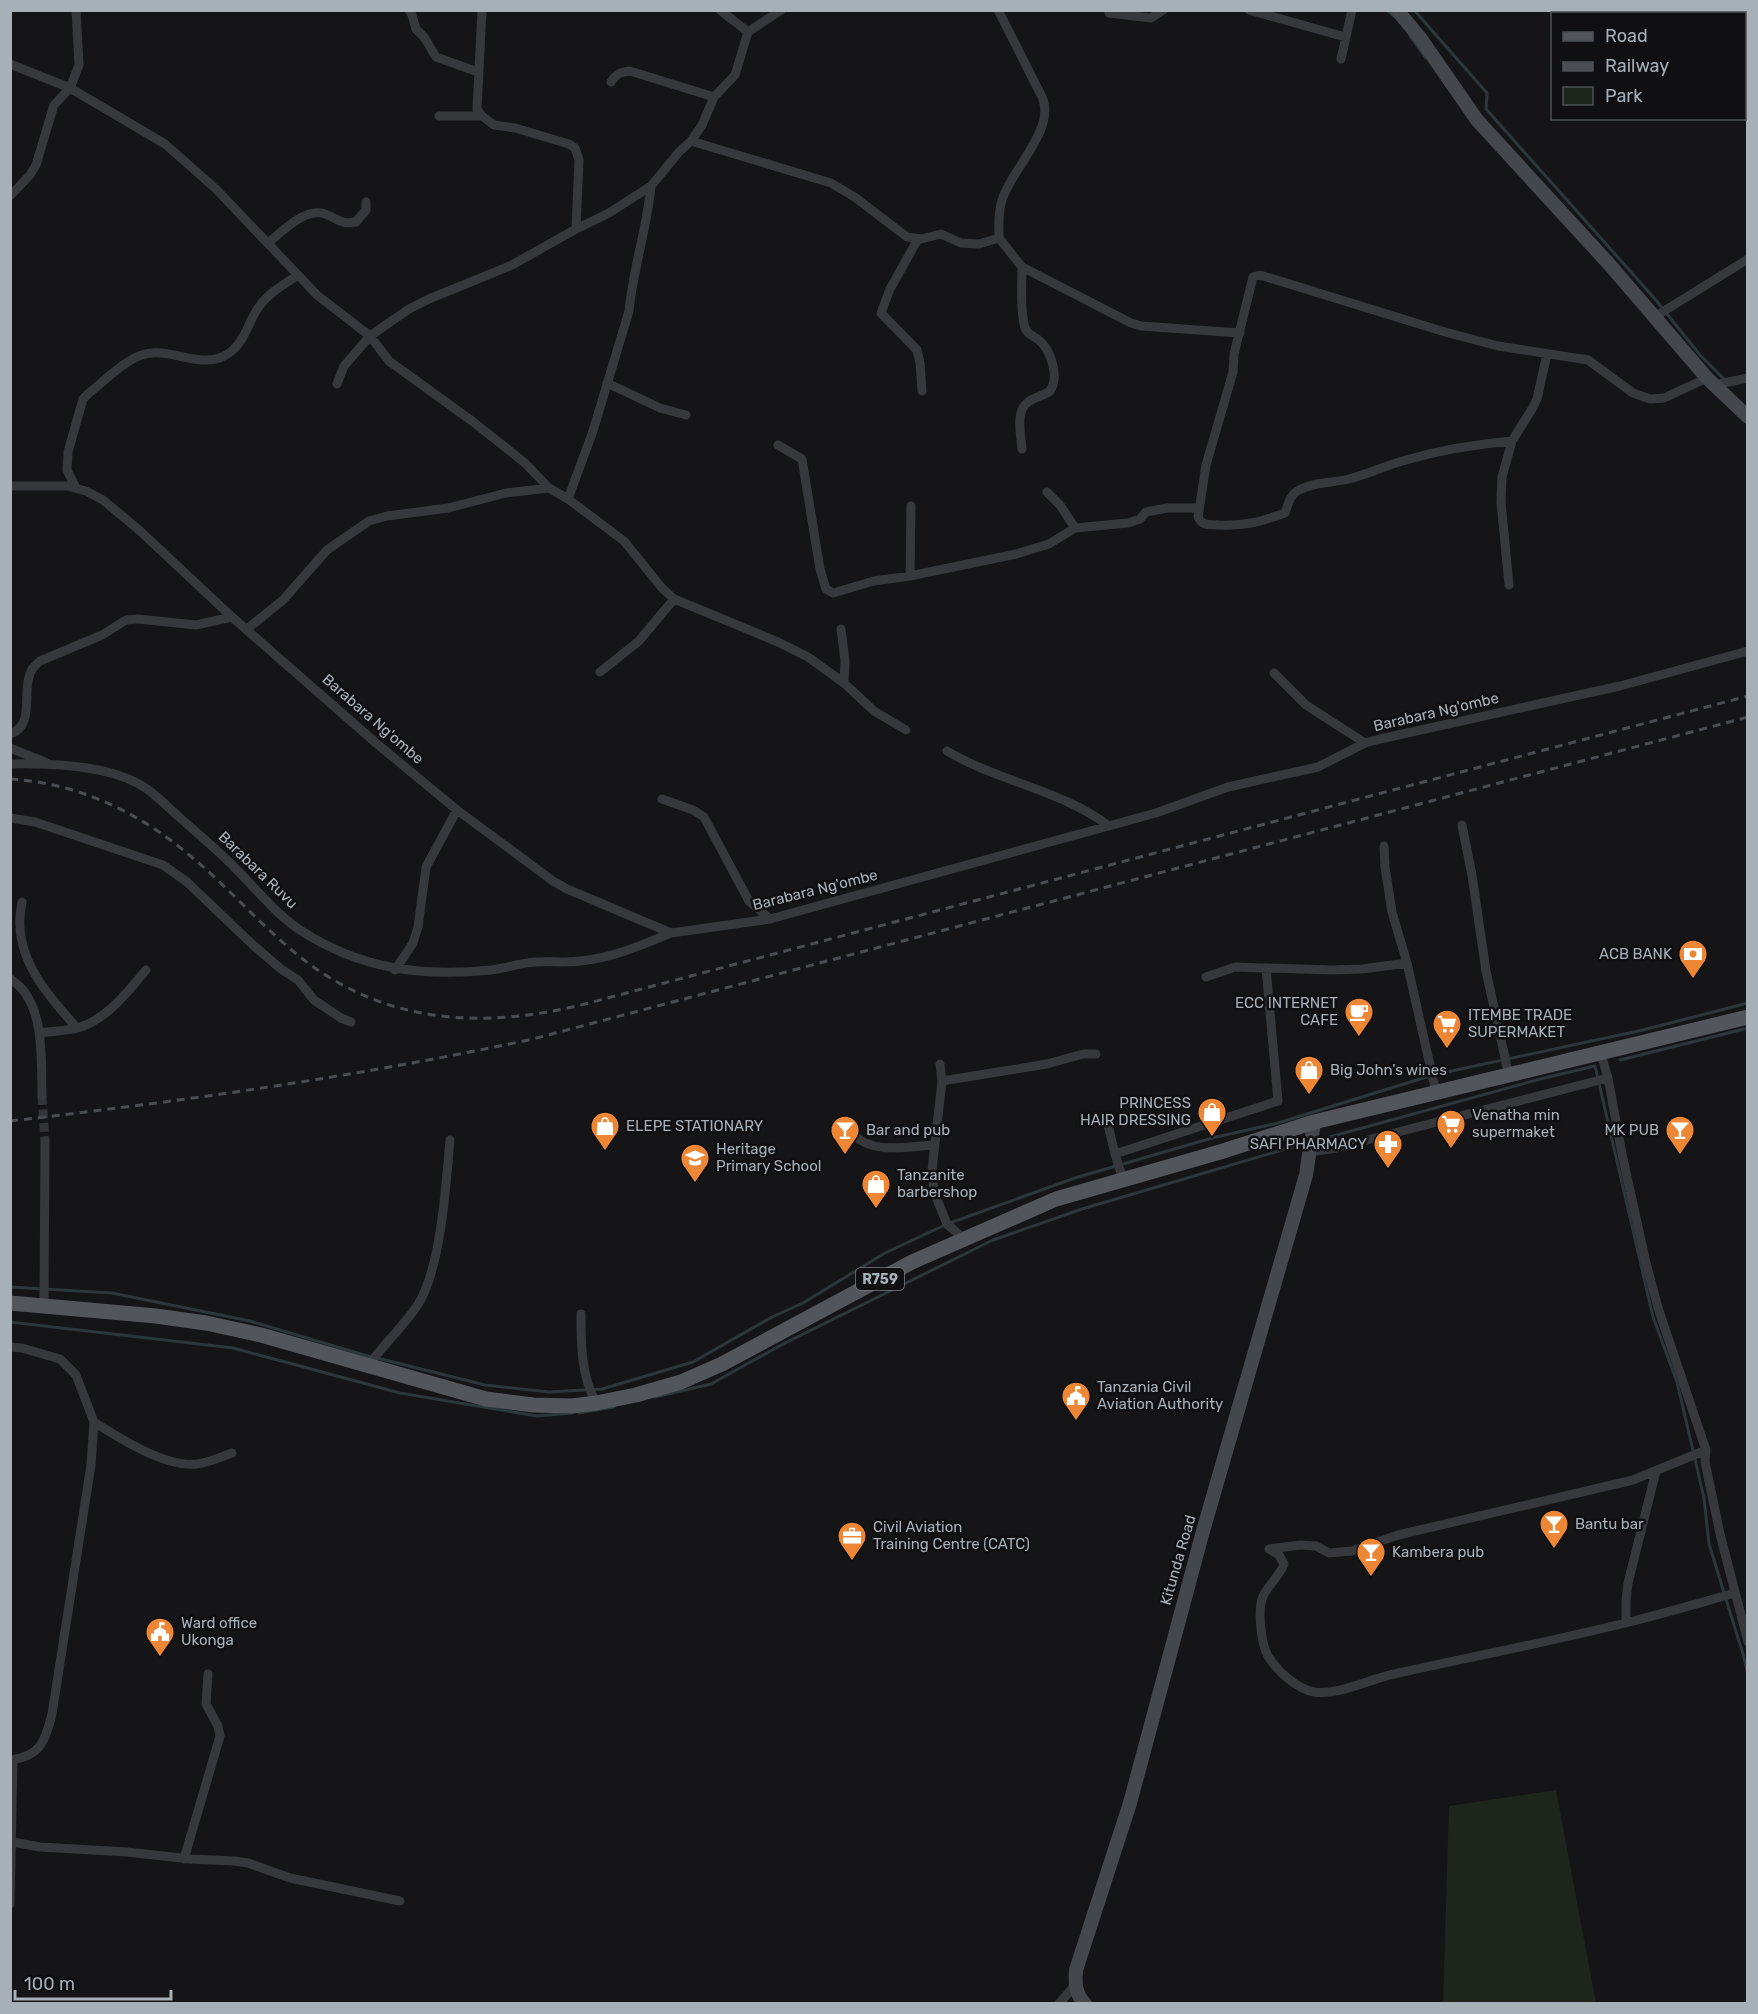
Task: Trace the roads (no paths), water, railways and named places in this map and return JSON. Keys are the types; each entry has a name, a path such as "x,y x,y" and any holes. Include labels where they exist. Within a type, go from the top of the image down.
{"main road":[{"name":"R759","path":"10,1304 44,1305 206,1323 261,1335 486,1399 533,1405 572,1406 596,1403 636,1395 681,1382 722,1364 912,1262 1056,1199 1221,1152 1314,1122 1748,1017"}],"street":[{"path":"10,196 30,175 36,165 54,105 70,88 80,65 76,10"},
{"path":"409,10 416,29 424,37 436,57 478,72"},
{"path":"482,10 477,109 494,125 515,128 569,144 575,148 579,160 576,229"},
{"path":"720,10 748,32"},
{"path":"337,384 344,366 370,336 409,309 512,265 609,213 651,186 691,141 702,125 714,97 735,75 748,32 781,10"},
{"path":"998,10 1042,97 1046,112 1039,132 1007,188 1000,205 999,238 1022,267 1131,323 1141,326 1240,333"},
{"path":"1109,13 1151,18 1163,10"},
{"path":"1249,10 1345,37"},
{"path":"1341,59 1353,10"},
{"path":"1397,10 1421,39 1477,120 1656,316 1711,381 1745,414"},
{"path":"10,64 70,88 165,144 216,189 317,295 370,336 389,361 525,462 549,488 568,499 624,542 674,599 799,652 844,683 874,711 906,730"},
{"path":"611,82 616,75 630,71 714,97"},
{"path":"439,116 482,116"},
{"path":"691,141 831,183 856,198 907,237 918,239 942,234 953,237 961,243 979,244 999,238"},
{"path":"568,499 590,440 629,311 649,213 651,186"},
{"path":"268,243 311,214 323,214 340,223 356,222 364,214 366,202"},
{"path":"918,239 890,289 881,313 917,350 922,391"},
{"path":"1656,316 1748,259"},
{"path":"1022,267 1024,324 1028,335 1043,344 1054,370 1054,382 1050,391 1026,403 1022,409 1020,416 1022,449"},
{"path":"76,488 67,470 68,452 83,399 89,393 143,354 167,353 197,359 217,359 228,354 242,340 262,302 298,275"},
{"path":"1512,441 1487,443 1435,453 1398,462 1350,478 1305,487 1296,491 1292,496 1285,513 1263,522 1241,526 1206,525 1200,521 1198,508 1206,465 1233,372 1234,354 1253,277 1260,275 1498,346 1588,360 1633,393 1650,399 1664,398 1711,381 1748,378"},
{"path":"1509,585 1500,490 1512,441 1532,410 1547,354"},
{"path":"608,383 660,408 686,416"},
{"path":"778,445 802,459 820,570 826,589 832,592 874,581 910,576 1016,554 1049,544 1075,528 1128,523 1140,519 1146,512 1167,508 1198,508"},
{"name":"Barabara Ng'ombe","path":"10,486 76,488 93,494 147,538 232,617 376,743 457,810 567,889 671,933 770,919 1156,813 1228,787 1318,767 1365,744 1454,721 1620,686 1748,651"},
{"path":"247,629 282,600 327,550 369,521 387,516 448,508 506,493 549,488"},
{"path":"1047,492 1060,505 1075,528"},
{"path":"910,506 910,576"},
{"path":"600,672 639,641 674,599"},
{"path":"10,734 20,730 25,722 28,676 40,661 102,635 126,620 138,619 196,625 232,617"},
{"path":"841,629 845,661 844,683"},
{"path":"1274,673 1306,705 1365,744"},
{"path":"10,748 50,764"},
{"path":"947,751 1010,779 1066,800 1089,811 1109,826"},
{"name":"Barabara Ruvu","path":"10,764 50,764 93,769 146,788 220,853 275,909 299,929 349,956 395,970 477,971 535,962 582,961 620,953 671,933"},
{"path":"662,799 693,810 704,817 749,901 770,919"},
{"path":"395,970 413,943 418,927 426,867 457,810"},
{"path":"10,818 35,822 162,865 187,882 253,945 298,981 314,1000 351,1022"},
{"path":"1462,825 1473,875 1486,971 1509,1076"},
{"path":"1384,846 1388,891 1436,1092"},
{"path":"22,902 20,925 27,956 37,977 54,1002 77,1028"},
{"path":"1206,976 1235,968 1332,970 1407,963"},
{"path":"1114,1154 1278,1101 1266,968"},
{"path":"40,1033 77,1028 101,1017 127,994 146,970"},
{"path":"10,979 18,983 31,1003 40,1033 42,1096"},
{"path":"942,1081 1096,1054"},
{"path":"1601,1054 1646,1263 1673,1354 1706,1450 1705,1462 1720,1534 1748,1642"},
{"path":"940,1064 942,1081 932,1170 933,1192 947,1224 963,1238"},
{"path":"1310,1152 1336,1148 1608,1078"},
{"name":"Kitunda Road","path":"1075,1985 1076,1970 1130,1803 1203,1530 1306,1175 1314,1122"},
{"path":"1108,1125 1114,1154 1123,1180"},
{"path":"854,1135 862,1143 875,1147 935,1145"},
{"path":"368,1366 413,1312 427,1288 440,1225 450,1140"},
{"path":"44,1305 45,1141"},
{"path":"581,1314 581,1354 589,1390 596,1403"},
{"path":"10,1347 22,1348 60,1359 76,1375 94,1422 91,1466 52,1714 45,1742 28,1755 12,1761 10,1904"},
{"path":"94,1422 124,1442 180,1463 198,1464 232,1453"},
{"path":"1706,1450 1633,1480 1398,1535 1352,1551 1329,1553 1316,1546 1269,1549 1279,1555 1284,1564 1281,1573 1262,1596 1259,1612 1267,1655 1293,1682 1313,1692 1332,1692 1378,1677 1626,1623 1735,1593"},
{"path":"1626,1623 1628,1583 1656,1472"},
{"path":"184,1859 220,1736 218,1726 206,1704 208,1674"},
{"path":"12,1842 40,1847 248,1863 290,1878 400,1901"},
{"path":"1059,2004 1075,1985"},
{"path":"1075,1985 1079,1998 1085,2004"}],"waterway":[{"path":"1387,10 1395,17"},
{"path":"1414,10 1487,93 1486,109 1655,299 1700,355 1725,380"},
{"path":"1410,36 1426,58"},
{"path":"377,1358 485,1385 549,1392 602,1389 693,1362 772,1317 803,1303 885,1253 947,1224 1075,1178 1212,1138 1278,1123 1433,1075 1643,1030 1748,1003"},
{"path":"1620,1060 1748,1028"},
{"path":"1315,1141 1595,1066 1653,1317 1677,1382 1704,1498 1709,1544 1748,1675"},
{"path":"655,1397 711,1384 783,1344 993,1240 1082,1209 1306,1143"},
{"path":"10,1287 112,1293 250,1321 371,1357"},
{"path":"10,1322 233,1348 400,1393 537,1416 572,1413"},
{"path":"579,1413 614,1407"}],"tunnel":[{"path":"42,1096 45,1141"}],"railway":[{"path":"10,779 36,782 85,794 153,828 194,859 304,960 336,982 370,998 404,1009 439,1016 511,1017 585,1004 1748,696"},
{"path":"10,1121 273,1086 403,1065 533,1039 1748,717"}],"place":[{"name":"ACB BANK","path":"1693,980"},
{"name":"ECC INTERNET CAFE","path":"1359,1038"},
{"name":"ITEMBE TRADE SUPERMAKET","path":"1447,1050"},
{"name":"Big John's wines","path":"1309,1096"},
{"name":"PRINCESS HAIR DRESSING","path":"1212,1138"},
{"name":"Venatha min supermaket","path":"1451,1150"},
{"name":"ELEPE STATIONARY","path":"605,1152"},
{"name":"Bar and pub","path":"845,1156"},
{"name":"MK PUB","path":"1680,1156"},
{"name":"SAFI PHARMACY","path":"1388,1170"},
{"name":"Heritage Primary School","path":"695,1184"},
{"name":"Tanzanite barbershop","path":"876,1210"},
{"name":"Tanzania Civil Aviation Authority","path":"1076,1422"},
{"name":"Bantu bar","path":"1554,1550"},
{"name":"Civil Aviation Training Centre (CATC)","path":"852,1562"},
{"name":"Kambera pub","path":"1371,1578"},
{"name":"Ward office Ukonga","path":"160,1658"}]}
